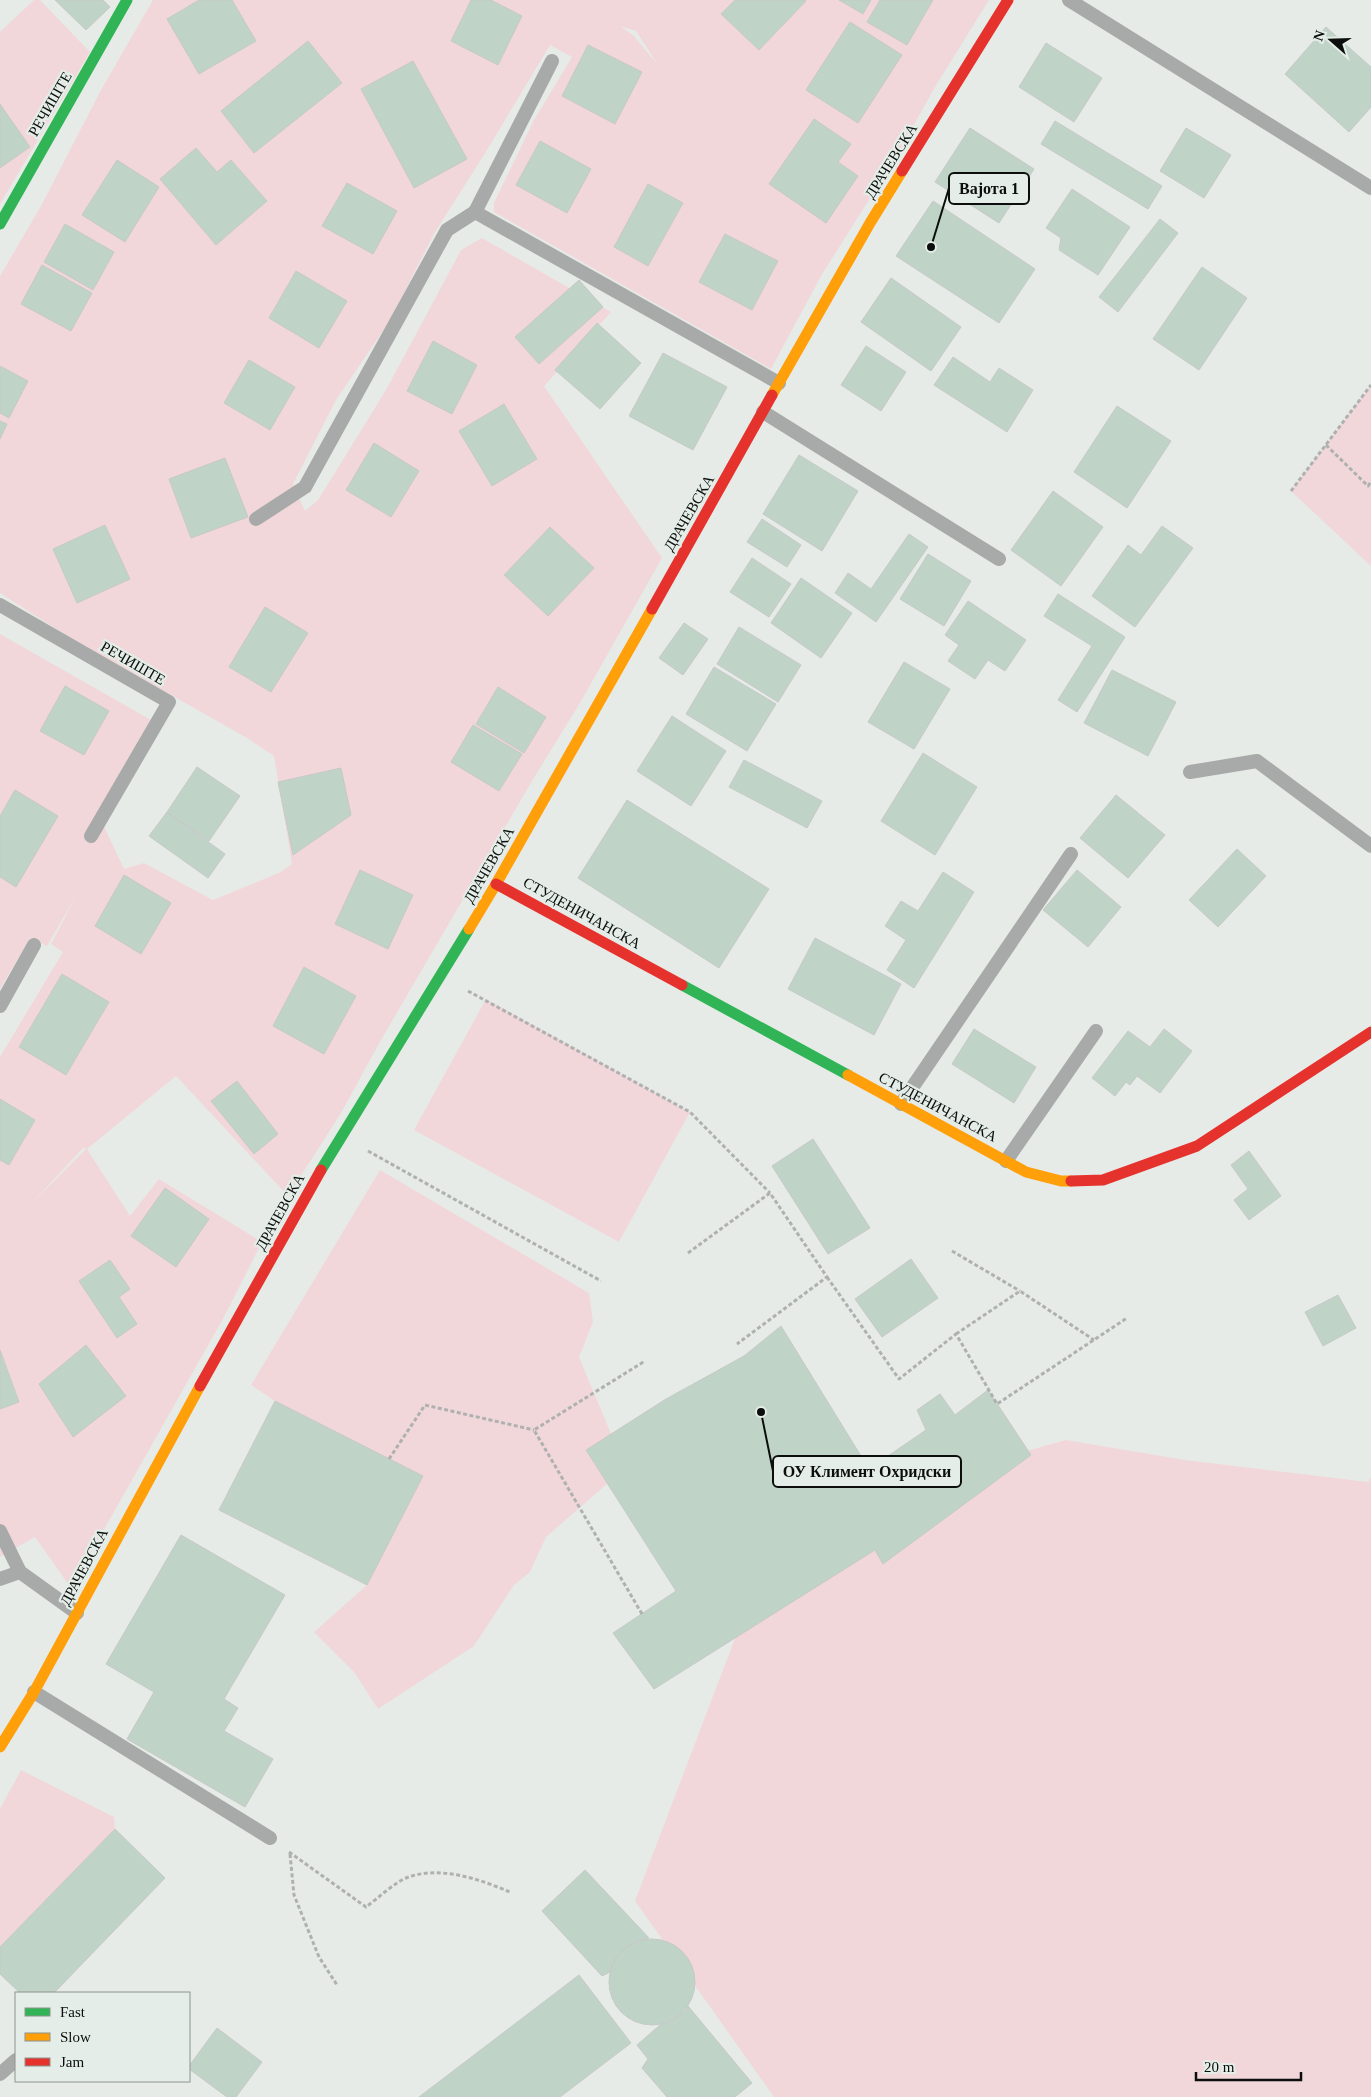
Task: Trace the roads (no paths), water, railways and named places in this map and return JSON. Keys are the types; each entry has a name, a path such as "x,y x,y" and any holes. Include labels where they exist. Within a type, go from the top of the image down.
{"main road":[{"name":"РЕЧИШТЕ","path":"0,224 127,0"},
{"name":"ДРАЧЕВСКА","path":"0,1747 34,1692 175,1431 341,1136 496,884 870,224 1008,0"},
{"name":"СТУДЕНИЧАНСКА","path":"496,884 1026,1172 1061,1181 1103,1180 1197,1146 1371,1032"}],"lane":[{"path":"1069,0 1371,188"},
{"path":"256,519 305,487 447,230 475,212 552,60"},
{"path":"475,212 779,383"},
{"path":"763,412 999,559"},
{"name":"РЕЧИШТЕ","path":"0,605 169,702 91,836"},
{"path":"1190,772 1257,761 1371,846"},
{"path":"901,1104 1071,854"},
{"path":"0,1006 34,945"},
{"path":"1006,1161 1096,1031"},
{"path":"0,1531 20,1572 77,1613"},
{"path":"0,1579 20,1572"},
{"path":"34,1692 270,1838"},
{"path":"0,2074 15,2061"}],"place":[{"name":"Вајота 1","path":"931,247"},
{"name":"ОУ Климент Охридски","path":"761,1412"}]}
